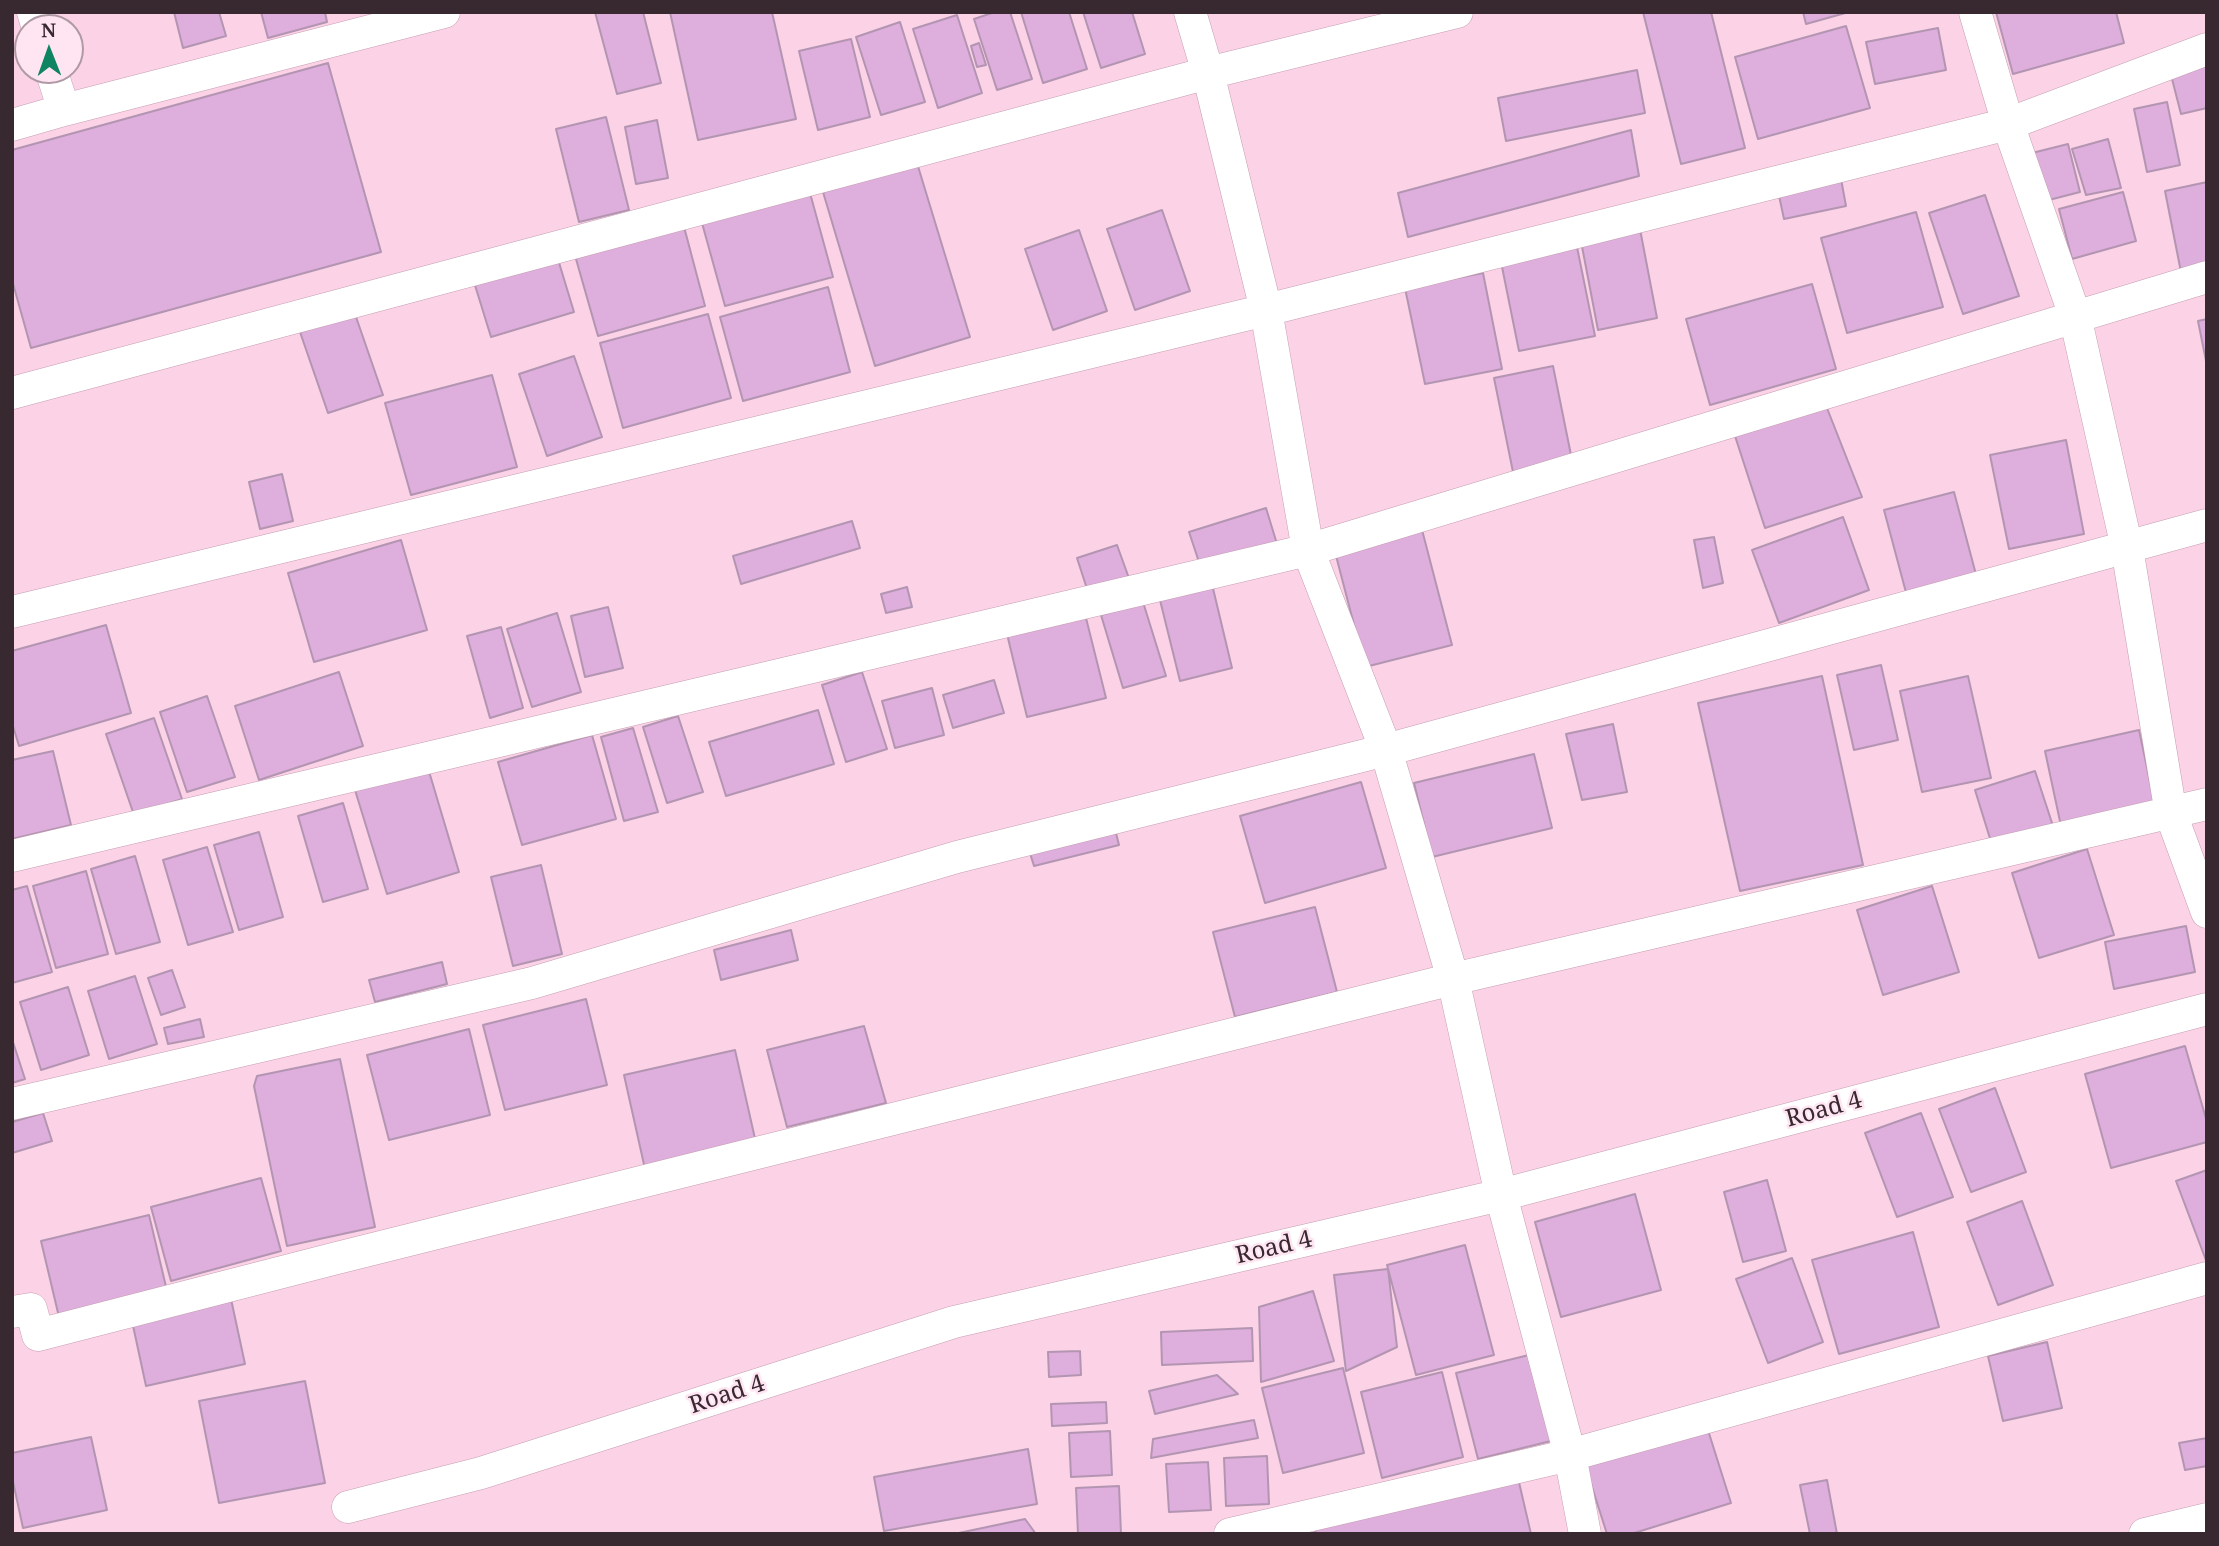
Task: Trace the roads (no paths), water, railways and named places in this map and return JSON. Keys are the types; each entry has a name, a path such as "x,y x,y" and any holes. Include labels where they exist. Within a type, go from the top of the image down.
{"street":[{"path":"12,125 444,12"},
{"path":"1190,12 1208,73 1266,310 1308,550 1385,750 1453,979 1501,1195 1570,1455 1585,1534"},
{"path":"12,393 1208,73 1457,12"},
{"path":"1975,12 2008,124 2075,316 2127,548 2171,814 2207,912"},
{"path":"12,612 1266,310 2008,124 2207,49"},
{"path":"56,84 64,110"},
{"path":"12,856 1308,550 2207,277"},
{"path":"12,1104 532,983 957,857 1385,750 2207,525"},
{"path":"12,1312 31,1309 38,1335 1453,979 2207,804"},
{"name":"Road 4","path":"348,1507 481,1473 954,1322 1501,1195 2207,1009"},
{"path":"1230,1534 1570,1455 2207,1278"},
{"path":"2145,1534 2207,1519"}]}
